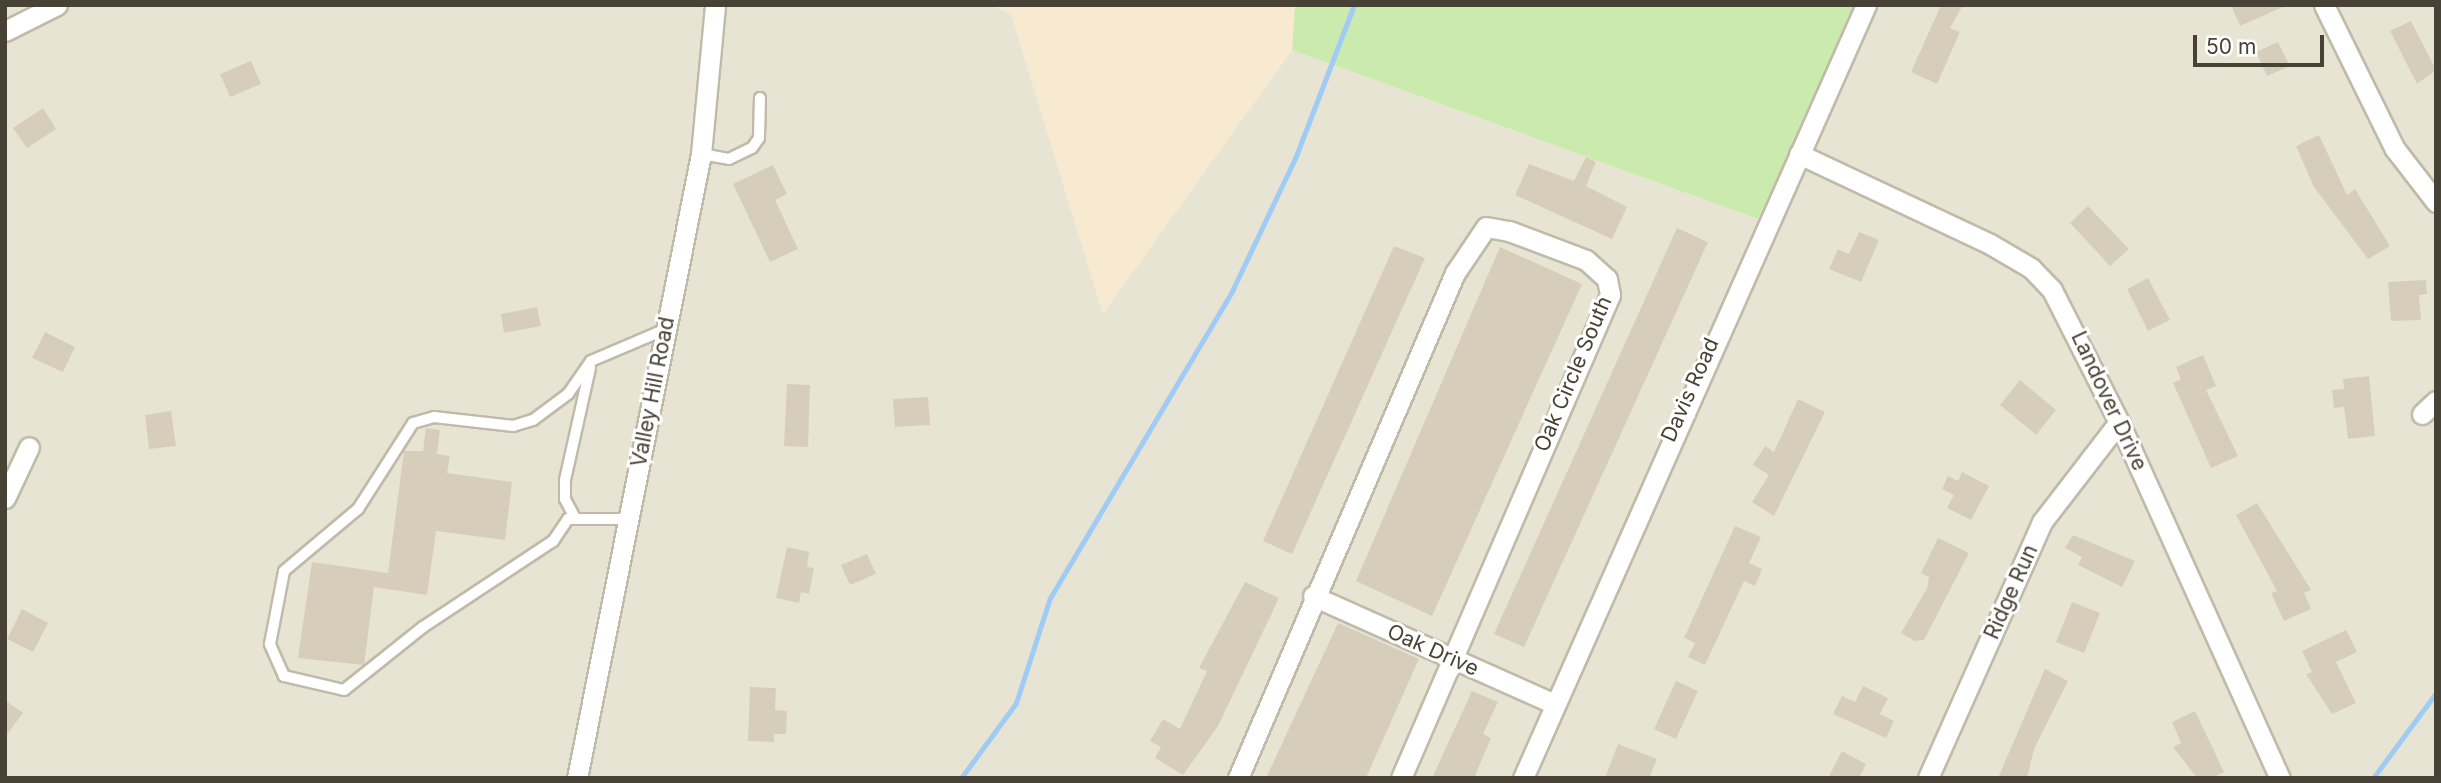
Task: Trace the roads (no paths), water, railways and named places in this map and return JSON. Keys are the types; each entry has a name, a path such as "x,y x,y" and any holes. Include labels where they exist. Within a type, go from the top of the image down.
{"street":[{"path":"5,31 57,5"},
{"name":"Valley Hill Road","path":"577,778 701,154 715,5"},
{"name":"Davis Road","path":"1523,778 1553,704 1866,5"},
{"path":"2324,5 2395,149 2436,202"},
{"name":"Landover Drive","path":"1799,154 2031,268 2070,320 2280,778"},
{"name":"Oak Circle South","path":"1313,596 1415,356 1472,243 1486,227 1586,260 1607,279 1610,295 1451,658"},
{"name":"Ridge Run","path":"1928,778 2042,522 2119,422"},
{"path":"5,498 29,447"},
{"path":"1238,778 1313,596"},
{"name":"Oak Drive","path":"1313,596 1553,704"},
{"path":"1401,778 1451,658"}],"lane":[{"path":"701,154 729,159 752,148 759,138 760,98"},
{"path":"574,516 553,541 422,627 357,685 328,690 284,676 270,643 284,571 358,509 413,423 434,416 513,426 533,420 568,394 591,361 666,329"},
{"path":"574,516 565,499 565,480 591,361"},
{"path":"574,516 627,519"}],"waterway":[{"path":"961,778 1016,703 1050,598 1232,291 1296,156 1354,5"},
{"path":"2373,778 2436,693"}]}
